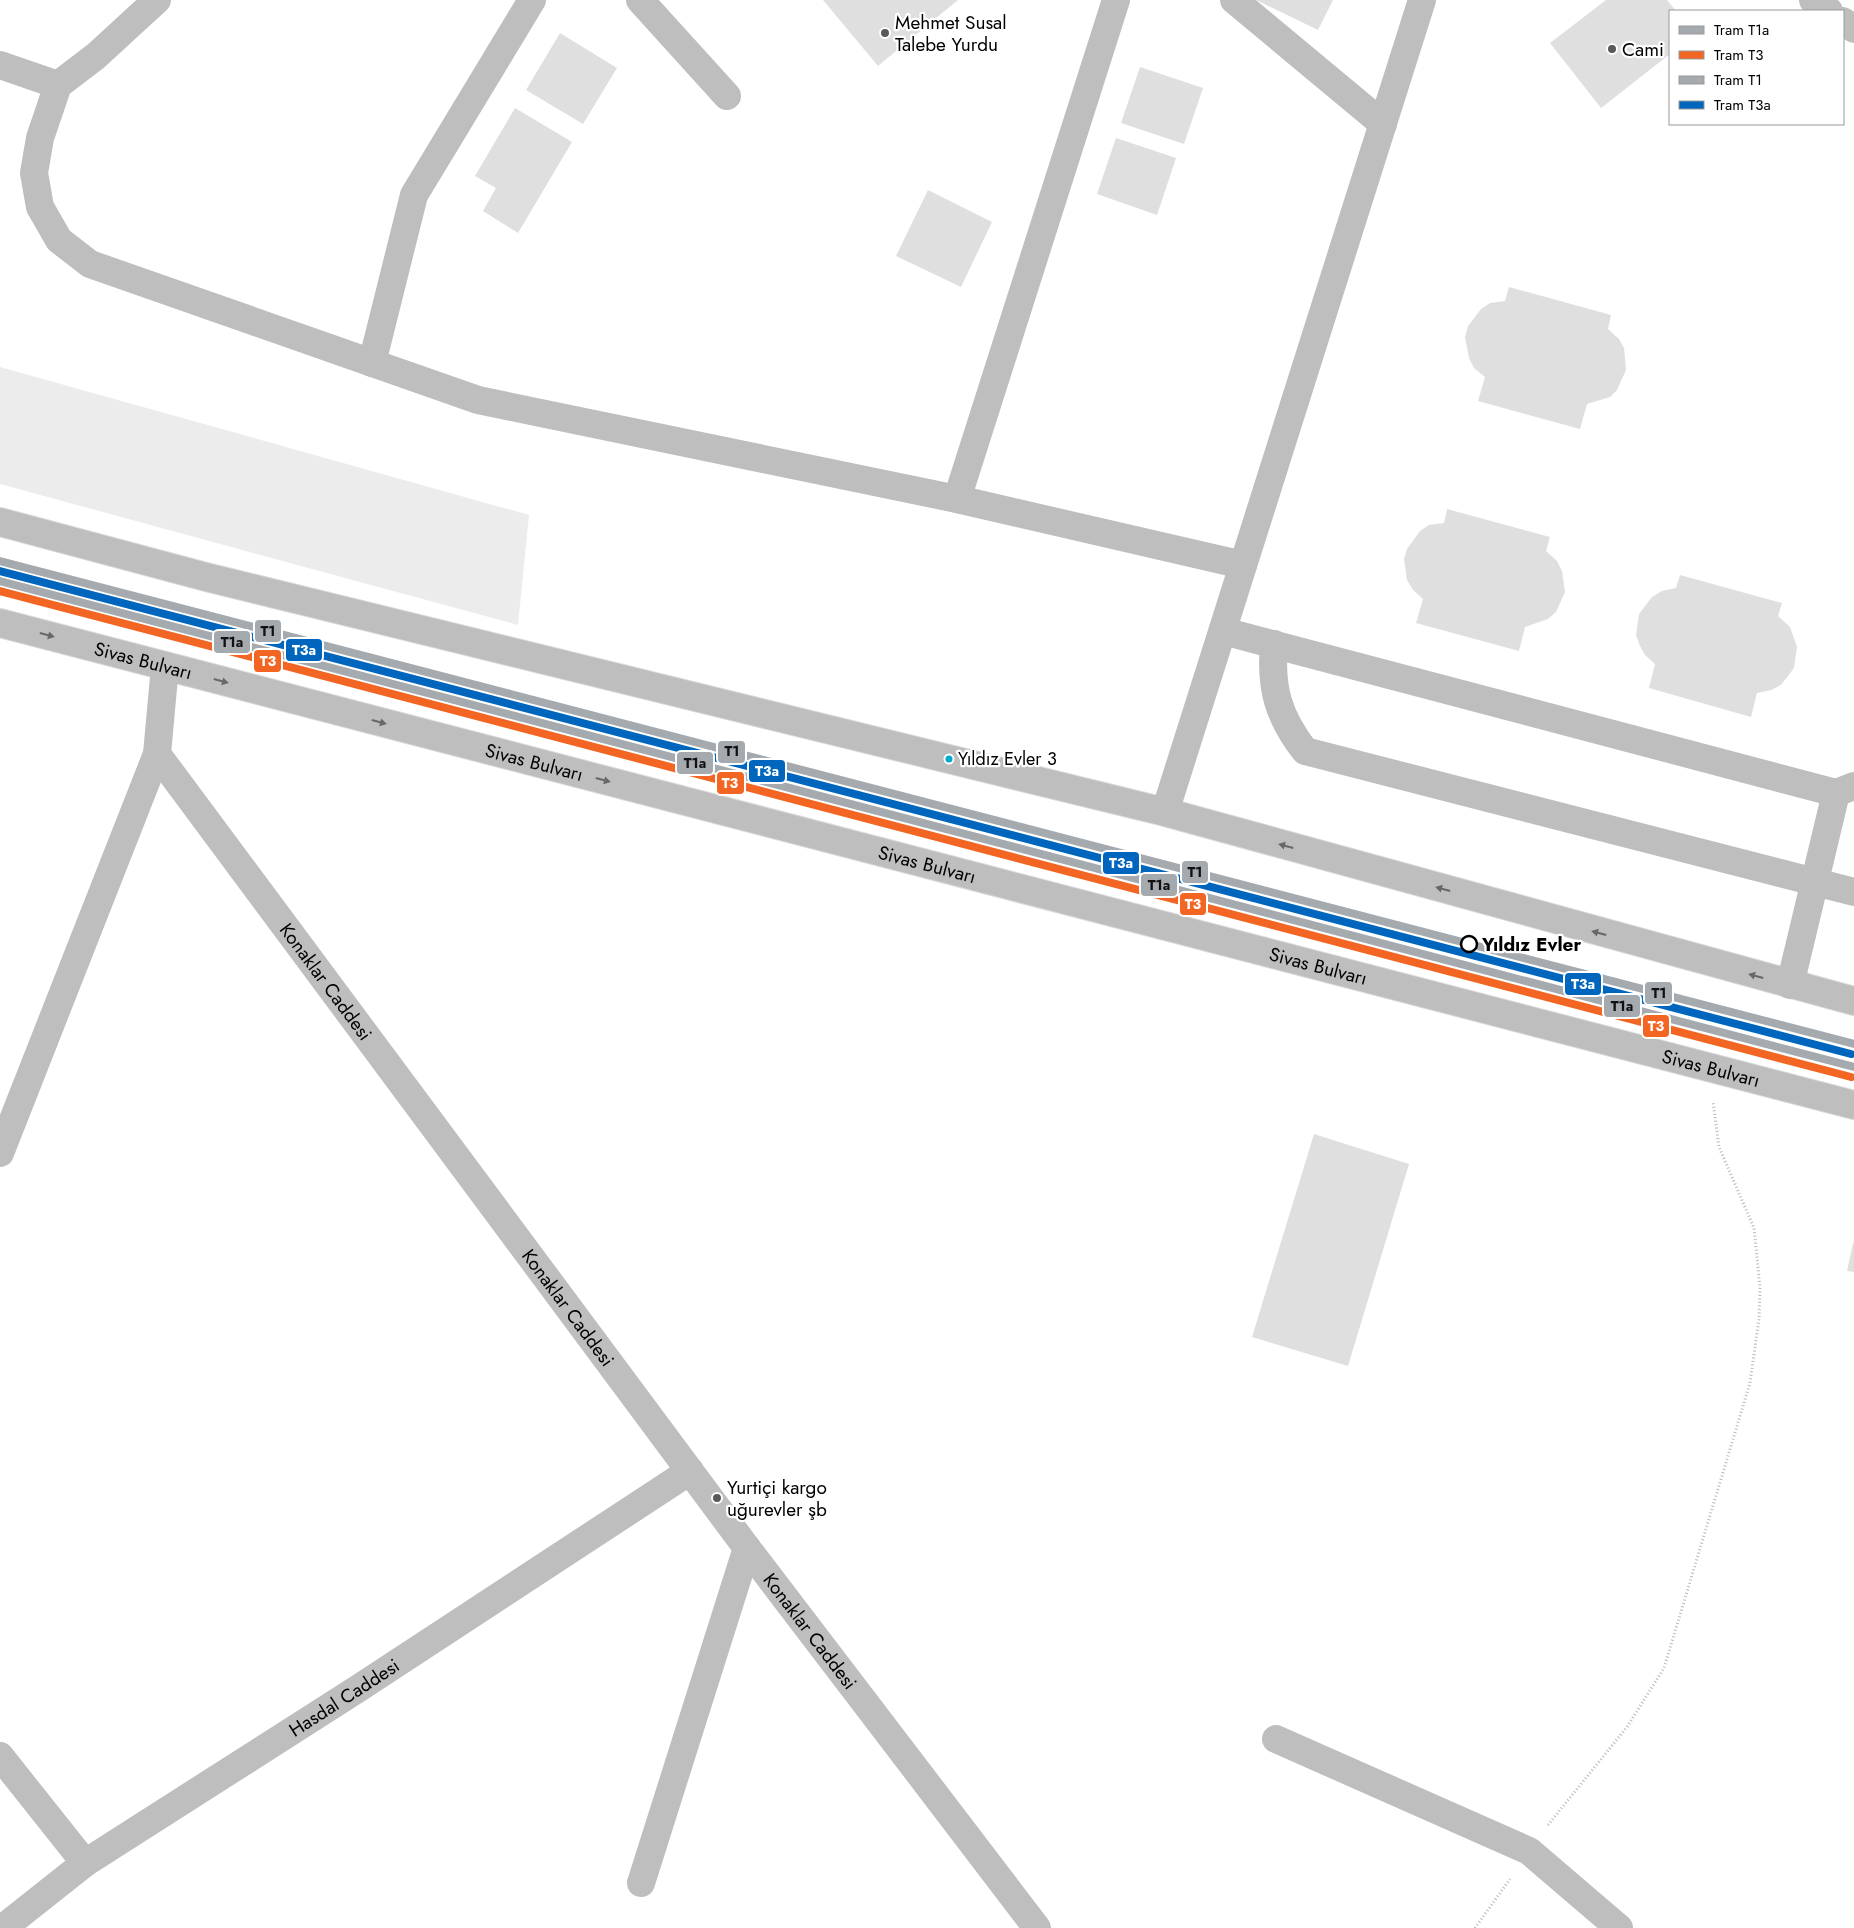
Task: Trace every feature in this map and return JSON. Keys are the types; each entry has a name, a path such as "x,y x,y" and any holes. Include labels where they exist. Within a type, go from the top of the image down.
{"main road":[{"path":"157,0 96,56 58,85 36,155 36,190 49,225 59,240 74,254 90,264 478,400 957,499 1243,565"},
{"path":"372,363 414,195 532,0"},
{"path":"640,0 727,96"},
{"path":"957,499 1116,0"},
{"path":"1234,0 1383,124"},
{"path":"1165,812 1422,0"},
{"path":"1813,0 1828,10"},
{"path":"0,65 58,85"},
{"path":"0,522 206,577 1165,812 1790,985 1854,1001"},
{"name":"Sivas Bulvarı","path":"0,623 1854,1105"},
{"path":"1222,631 1845,789 1814,882 1790,985"},
{"path":"1274,644 1271,669 1275,694 1283,718 1305,751 1854,892"},
{"path":"0,1153 157,754 164,666"},
{"name":"Konaklar Caddesi","path":"157,754 747,1548 1037,1928"},
{"name":"Hasdal Caddesi","path":"3,1928 85,1863 359,1688 690,1471"},
{"path":"641,1882 747,1548"},
{"path":"1276,1739 1529,1851 1619,1928"},
{"path":"0,1756 85,1863"}],"path":[{"path":"1475,1928 1568,1798 1632,1720 1664,1668 1750,1382 1759,1318 1758,1256 1754,1228 1719,1147 1713,1095 1716,1069"}],"shaded area":[{"path":"0,367 529,515 518,625 0,484"}],"building":[{"name":"Mehmet Susal Talebe Yurdu","path":"823,0 958,0 878,66"},
{"path":"1256,0 1333,0 1318,30"},
{"name":"Cami","path":"1606,0 1667,0 1675,10 1669,10 1669,55 1601,108 1550,43"},
{"path":"560,33 617,68 583,124 526,90"},
{"path":"1140,67 1203,88 1184,144 1121,123"},
{"path":"515,108 572,142 518,233 483,211 496,188 475,176"},
{"path":"1116,138 1176,158 1157,215 1097,194"},
{"path":"928,190 992,222 961,287 896,256"},
{"path":"1509,287 1611,315 1608,329 1619,339 1624,348 1626,370 1617,390 1610,397 1587,404 1580,429 1478,401 1485,377 1474,368 1469,358 1465,337 1468,326 1481,309 1490,303 1505,301"},
{"path":"1447,509 1550,537 1546,551 1557,561 1562,571 1565,592 1556,612 1548,619 1525,627 1519,651 1416,623 1423,599 1413,590 1407,580 1404,559 1407,549 1420,531 1429,525 1444,523"},
{"path":"1680,575 1782,603 1778,616 1790,627 1797,647 1794,668 1781,685 1771,690 1757,693 1751,717 1649,688 1655,664 1645,655 1636,635 1639,614 1652,597 1662,591 1676,588"},
{"path":"1314,1134 1409,1164 1348,1366 1252,1337"},
{"path":"1854,1243 1854,1272 1847,1271"}],"tram line":[{"name":"T1","path":"0,561 1854,1044"},
{"name":"T3a","path":"0,571 1851,1054"},
{"name":"T1a","path":"0,581 1854,1067"},
{"name":"T3","path":"0,591 1851,1077"}],"place":[{"name":"Mehmet Susal Talebe Yurdu","path":"885,33"},
{"name":"Cami","path":"1612,49"},
{"name":"Yıldız Evler 3","path":"949,759"},
{"name":"Yıldız Evler","path":"1469,944"},
{"name":"Yurtiçi kargo uğurevler şb","path":"717,1498"}]}
